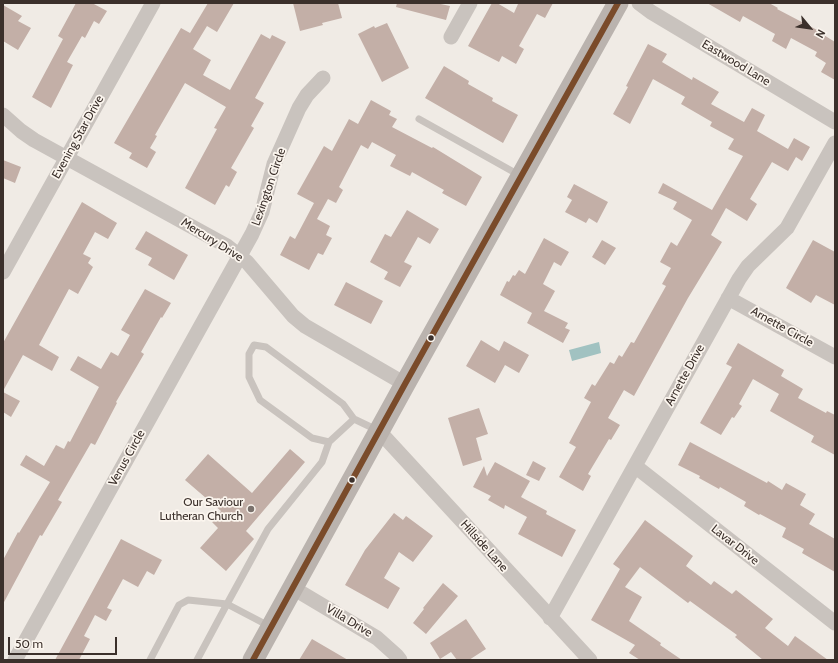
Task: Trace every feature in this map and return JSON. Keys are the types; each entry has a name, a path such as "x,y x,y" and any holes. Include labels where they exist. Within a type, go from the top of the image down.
{"main road":[{"path":"253,660 618,3"}],"street":[{"name":"Evening Star Drive","path":"3,272 153,3"},
{"path":"451,37 470,3"},
{"name":"Eastwood Lane","path":"638,3 835,122"},
{"name":"Lexington Circle","path":"240,255 259,220 272,169 299,108 307,95 323,78"},
{"name":"Mercury Drive","path":"3,115 21,131 66,158 151,203 227,246 240,255 293,316 305,326 405,384"},
{"name":"Arnette Drive","path":"550,618 739,279 748,266 787,228 835,143"},
{"name":"Venus Circle","path":"15,660 240,255"},
{"name":"Arnette Circle","path":"728,298 835,357"},
{"name":"Hillside Lane","path":"379,431 590,660"},
{"name":"Lavar Drive","path":"635,466 835,623"},
{"name":"Villa Drive","path":"294,588 372,635 400,660"}],"lane":[{"path":"419,119 521,176"},
{"path":"329,442 312,438 260,400 249,377 249,354 254,344 266,347 343,404 354,419 379,431"},
{"path":"197,660 268,529 322,462 329,442 354,419"},
{"path":"150,660 179,605 188,600 227,604 271,628"}],"water":[{"path":"599,342 601,353 572,361 569,350"}],"building":[{"path":"76,3 92,3 107,11 99,24 94,21 85,38 82,36 67,62 73,65 51,108 32,97 63,39 58,36"},
{"path":"208,3 234,3 217,32 207,26 193,49 211,60 203,75 230,90 261,34 270,39 272,35 286,42 255,98 264,103 251,126 254,128 231,168 237,172 229,187 226,185 215,205 185,188 217,129 214,128 226,107 185,83 155,135 157,136 150,148 156,152 147,168 129,158 132,153 114,143 181,28 190,33"},
{"path":"293,3 338,3 342,18 300,31"},
{"path":"397,3 436,3 450,6 446,20 396,7"},
{"path":"492,3 497,3 514,13 518,4 516,3 553,3 545,18 537,14 519,46 524,49 516,64 502,56 499,62 468,46"},
{"path":"707,3 769,3 778,8 777,9 819,31 835,42 835,80 821,72 826,63 815,56 817,52 791,38 786,49 772,41 775,34 743,16 740,22"},
{"path":"3,5 22,16 18,21 31,28 18,50 3,41"},
{"path":"387,23 409,68 382,82 358,34 374,26 375,28"},
{"path":"648,44 667,54 662,62 692,80 693,77 719,92 711,104 744,122 752,108 765,115 757,131 788,149 794,138 810,147 802,161 796,157 788,171 772,162 750,199 757,204 747,221 726,208 711,235 722,242 688,298 634,396 624,390 608,418 620,425 611,440 609,439 588,474 591,476 583,491 559,477 576,447 569,443 591,402 584,398 592,384 595,386 610,362 614,364 619,355 622,357 631,342 634,343 666,286 662,284 671,268 660,262 671,242 677,246 692,220 673,209 677,202 658,193 663,183 712,210 743,156 728,149 734,139 710,126 712,122 681,104 685,97 653,79 630,124 613,114 628,87 626,86"},
{"path":"444,66 469,81 468,84 493,98 492,101 518,115 503,143 425,98"},
{"path":"371,100 391,111 389,115 397,119 392,127 432,148 433,147 482,177 466,206 442,193 444,190 412,172 410,176 390,166 396,155 372,142 368,149 361,145 339,187 343,190 336,203 328,199 317,219 330,226 326,235 332,238 323,255 318,253 309,270 280,255 290,236 295,239 314,203 297,194 324,146 332,151 349,119 358,124"},
{"path":"3,160 21,167 15,183 3,178"},
{"path":"574,184 608,202 597,223 589,218 586,223 565,212 572,200 567,197"},
{"path":"82,202 117,223 108,239 95,232 83,254 91,258 88,263 93,267 78,294 69,289 39,345 59,357 52,371 23,355 3,391 3,343"},
{"path":"407,210 439,229 430,244 418,237 404,262 412,266 400,287 384,279 388,272 370,262 385,234 391,237"},
{"path":"146,231 188,255 174,280 148,265 152,258 135,249"},
{"path":"544,238 569,252 561,266 554,262 543,284 555,291 544,311 568,323 565,328 570,330 563,343 527,323 532,313 500,295 507,281 509,282 513,275 515,276 519,270 525,274"},
{"path":"602,240 616,248 605,265 592,257"},
{"path":"813,240 835,252 835,305 816,295 811,303 786,288"},
{"path":"346,282 383,301 371,324 334,305"},
{"path":"145,289 171,303 162,318 161,317 141,352 144,354 116,402 117,403 95,445 91,443 58,500 62,502 42,536 40,535 3,604 3,560 18,532 19,533 50,482 20,465 26,455 44,466 56,445 64,449 68,441 70,442 99,387 70,370 78,356 101,369 111,352 118,356 130,335 121,330"},
{"path":"481,340 499,351 504,341 529,355 519,373 505,365 495,383 466,366"},
{"path":"738,343 784,370 781,376 803,389 798,398 826,413 827,411 835,415 835,455 811,442 814,436 770,411 779,394 753,379 739,404 742,406 734,418 732,417 721,435 700,423 732,367 726,364"},
{"path":"3,392 20,401 11,417 3,412"},
{"path":"479,408 488,434 476,438 482,460 463,466 448,418"},
{"path":"690,442 767,483 768,481 782,490 786,483 806,494 800,505 815,514 809,524 835,539 835,572 802,553 804,549 782,537 786,528 760,514 759,515 744,506 746,502 720,487 719,489 699,478 700,476 678,465"},
{"path":"290,449 305,462 246,531 254,539 226,571 200,548 218,528 212,522 221,511 185,480 208,454 252,493"},
{"path":"533,461 546,468 539,481 526,475"},
{"path":"495,462 530,481 521,497 547,511 546,514 576,530 562,557 518,534 527,517 505,505 504,509 488,500 491,496 473,487 484,466 487,476"},
{"path":"394,513 403,520 406,516 433,536 413,562 399,552 384,578 400,588 388,609 345,585 365,550"},
{"path":"645,520 693,556 686,566 711,585 714,581 732,594 736,590 773,619 765,628 788,646 795,636 828,660 763,660 735,637 737,635 690,601 688,603 640,567 625,587 642,597 629,621 661,643 660,645 682,660 640,660 629,653 635,645 591,620 620,569 613,564"},
{"path":"121,539 162,560 154,575 147,571 138,587 123,579 107,608 112,610 106,621 95,615 84,636 90,639 79,660 55,660"},
{"path":"443,583 458,596 426,634 413,623"},
{"path":"466,619 486,649 469,660 457,660 451,652 440,659 430,643"},
{"path":"312,639 348,660 299,660"}],"transit line":[{"path":"253,660 618,3"}],"place":[{"name":"Our Saviour Lutheran Church","path":"251,509"}]}
